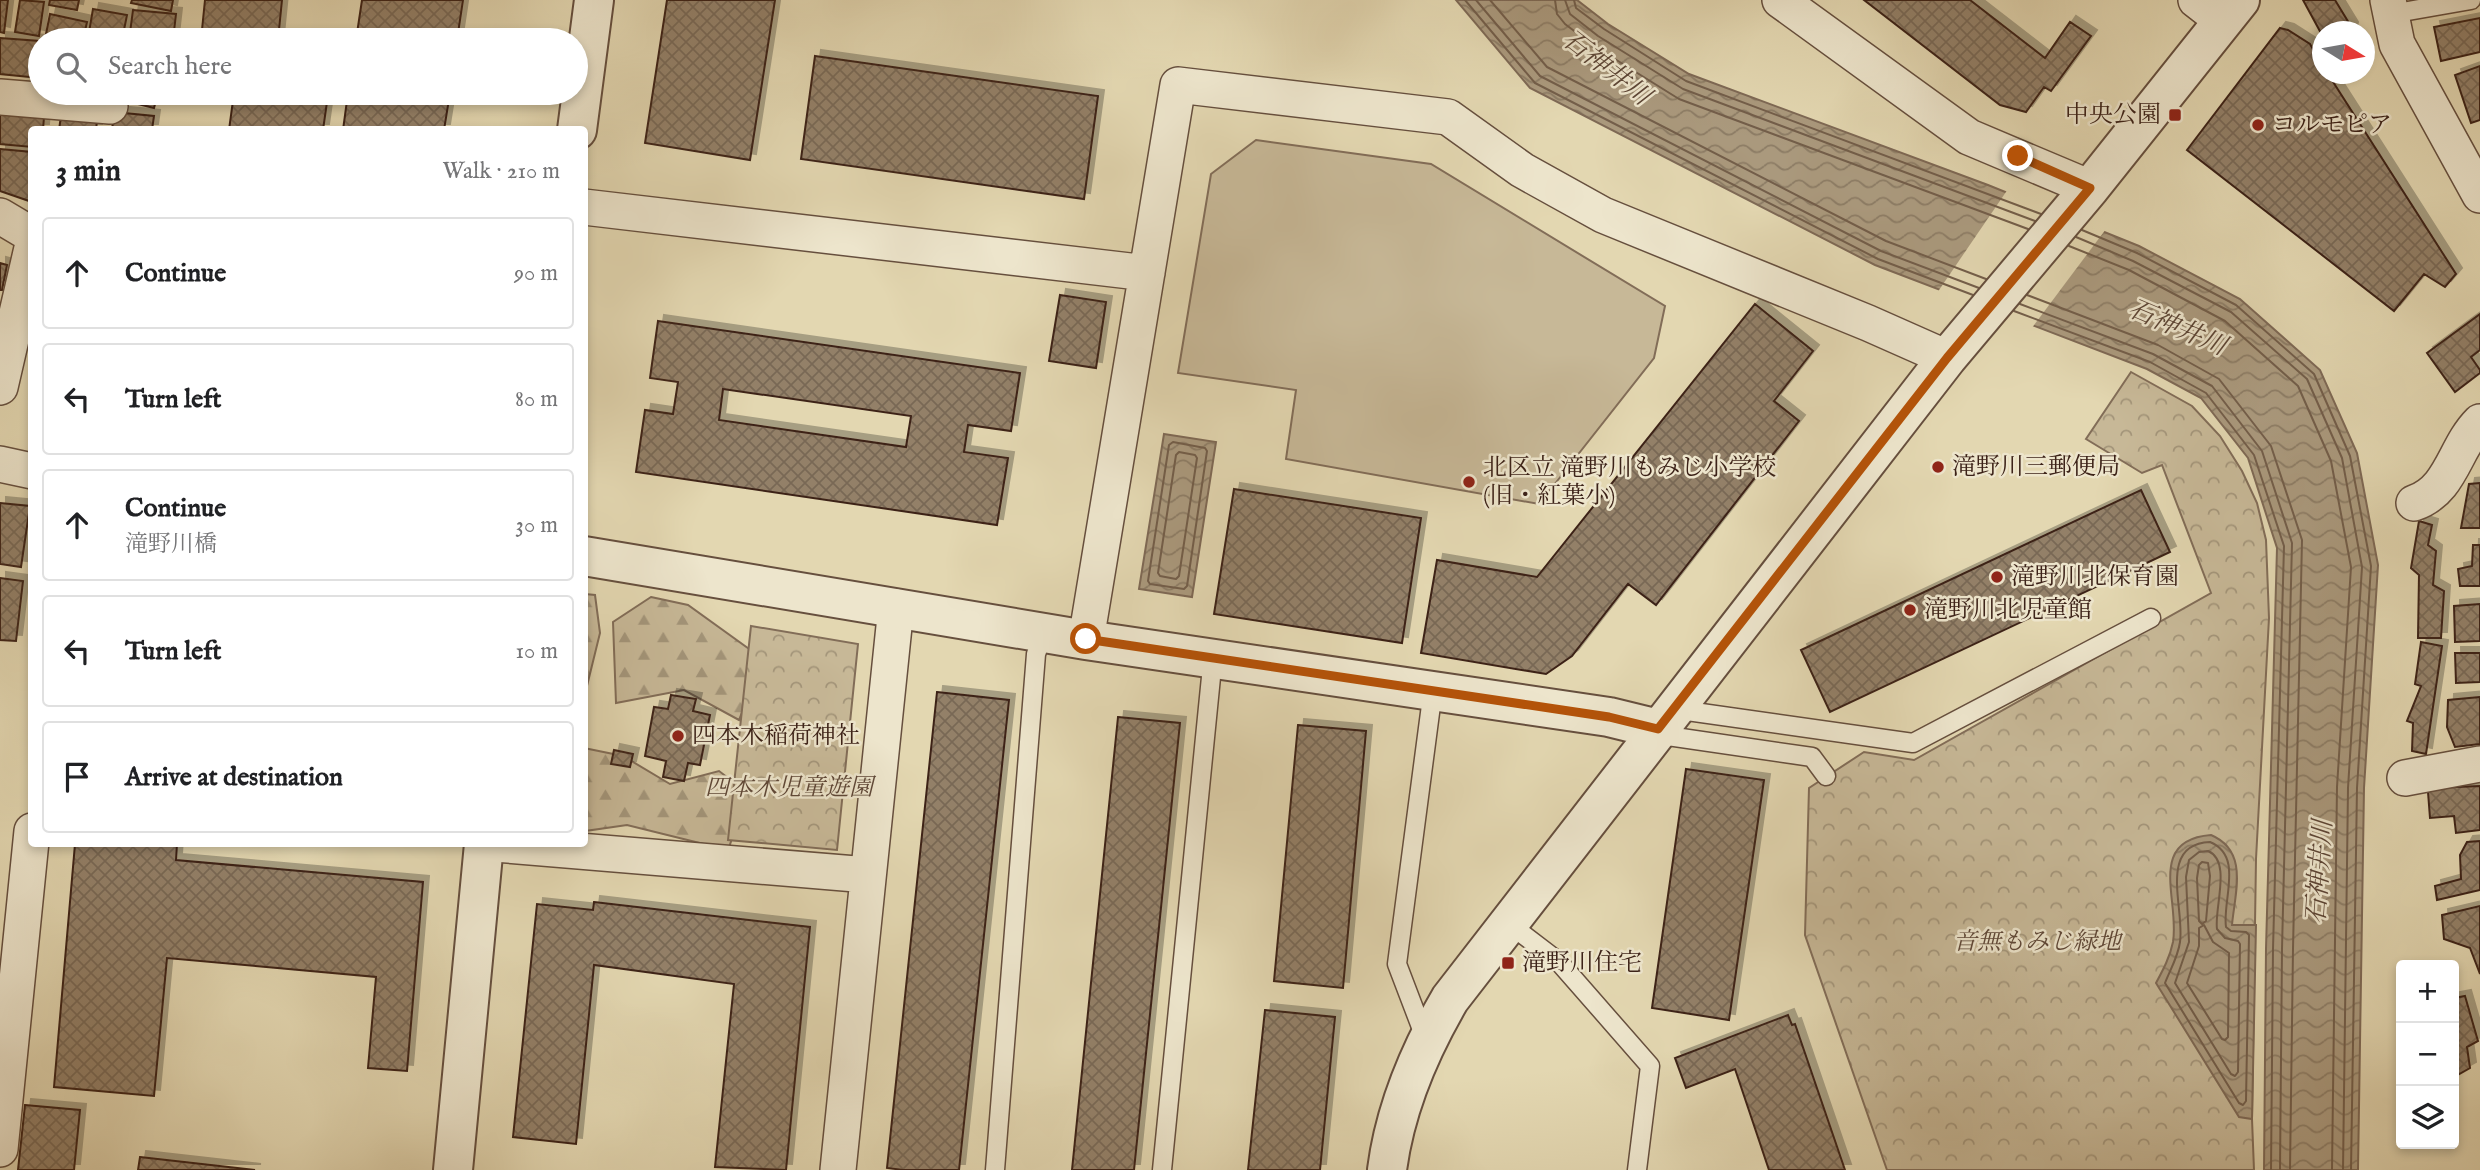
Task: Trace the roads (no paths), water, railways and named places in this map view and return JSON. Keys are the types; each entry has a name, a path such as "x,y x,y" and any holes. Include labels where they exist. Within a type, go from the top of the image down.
{"street":[{"path":"588,46 594,0"},
{"path":"1780,0 1969,137 2080,199"},
{"path":"1387,1170 1407,1085 1426,1040 1450,999 1947,358 2080,199 2219,7"},
{"path":"2389,7 2397,44 2480,195"},
{"path":"1086,639 1178,85 1448,117 1522,170 1603,215 1947,358"},
{"path":"0,97 28,99"},
{"path":"98,105 110,106"},
{"path":"578,126 580,105"},
{"path":"588,207 1147,273"},
{"path":"0,216 28,233"},
{"path":"0,387 28,265"},
{"path":"2414,503 2429,498 2470,452 2480,422"},
{"path":"0,464 28,470"},
{"path":"588,557 1086,639 1662,724"},
{"path":"838,1170 896,607"},
{"path":"2405,778 2480,764"},
{"path":"0,1150 30,847"},
{"path":"453,1170 484,847"},
{"path":"531,847 868,875"}],"lane":[{"path":"2389,7 2471,0"},
{"path":"1662,724 1913,743 2151,618"},
{"path":"995,1170 1036,654 1044,632"},
{"path":"1162,1170 1213,657"},
{"path":"1426,1040 1397,964 1433,690"},
{"path":"1662,724 1812,757 1826,776"},
{"path":"1508,923 1559,962 1650,1066 1637,1170"}],"water":[{"name":"石神井川","path":"1456,0 1577,0 1608,24 1689,74 1988,185 2139,246 2240,299 2320,370 2357,453 2378,565 2364,788 2358,1170 2264,1170 2266,949 2277,548 2248,458 2201,398 2147,369 1875,265 1530,88"},
{"path":"1164,434 1216,442 1192,597 1139,589"},
{"path":"2211,835 2231,851 2235,862 2237,886 2232,925 2256,925 2252,1119 2239,1117 2156,983 2173,942 2170,875 2172,860 2179,848 2191,839"}],"place":[{"name":"中央公園","path":"2175,115"},
{"name":"コルモピア","path":"2258,125"},
{"name":"滝野川三郵便局","path":"1938,467"},
{"name":"北区立 滝野川もみじ小学校 (旧・紅葉小)","path":"1469,482"},
{"name":"滝野川北保育園","path":"1997,577"},
{"name":"滝野川北児童館","path":"1910,610"},
{"name":"四本木稲荷神社","path":"678,736"},
{"name":"滝野川住宅","path":"1508,963"}],"park label":[{"name":"四本木児童遊園","path":"789,788"},
{"name":"音無もみじ緑地","path":"2037,942"}]}
